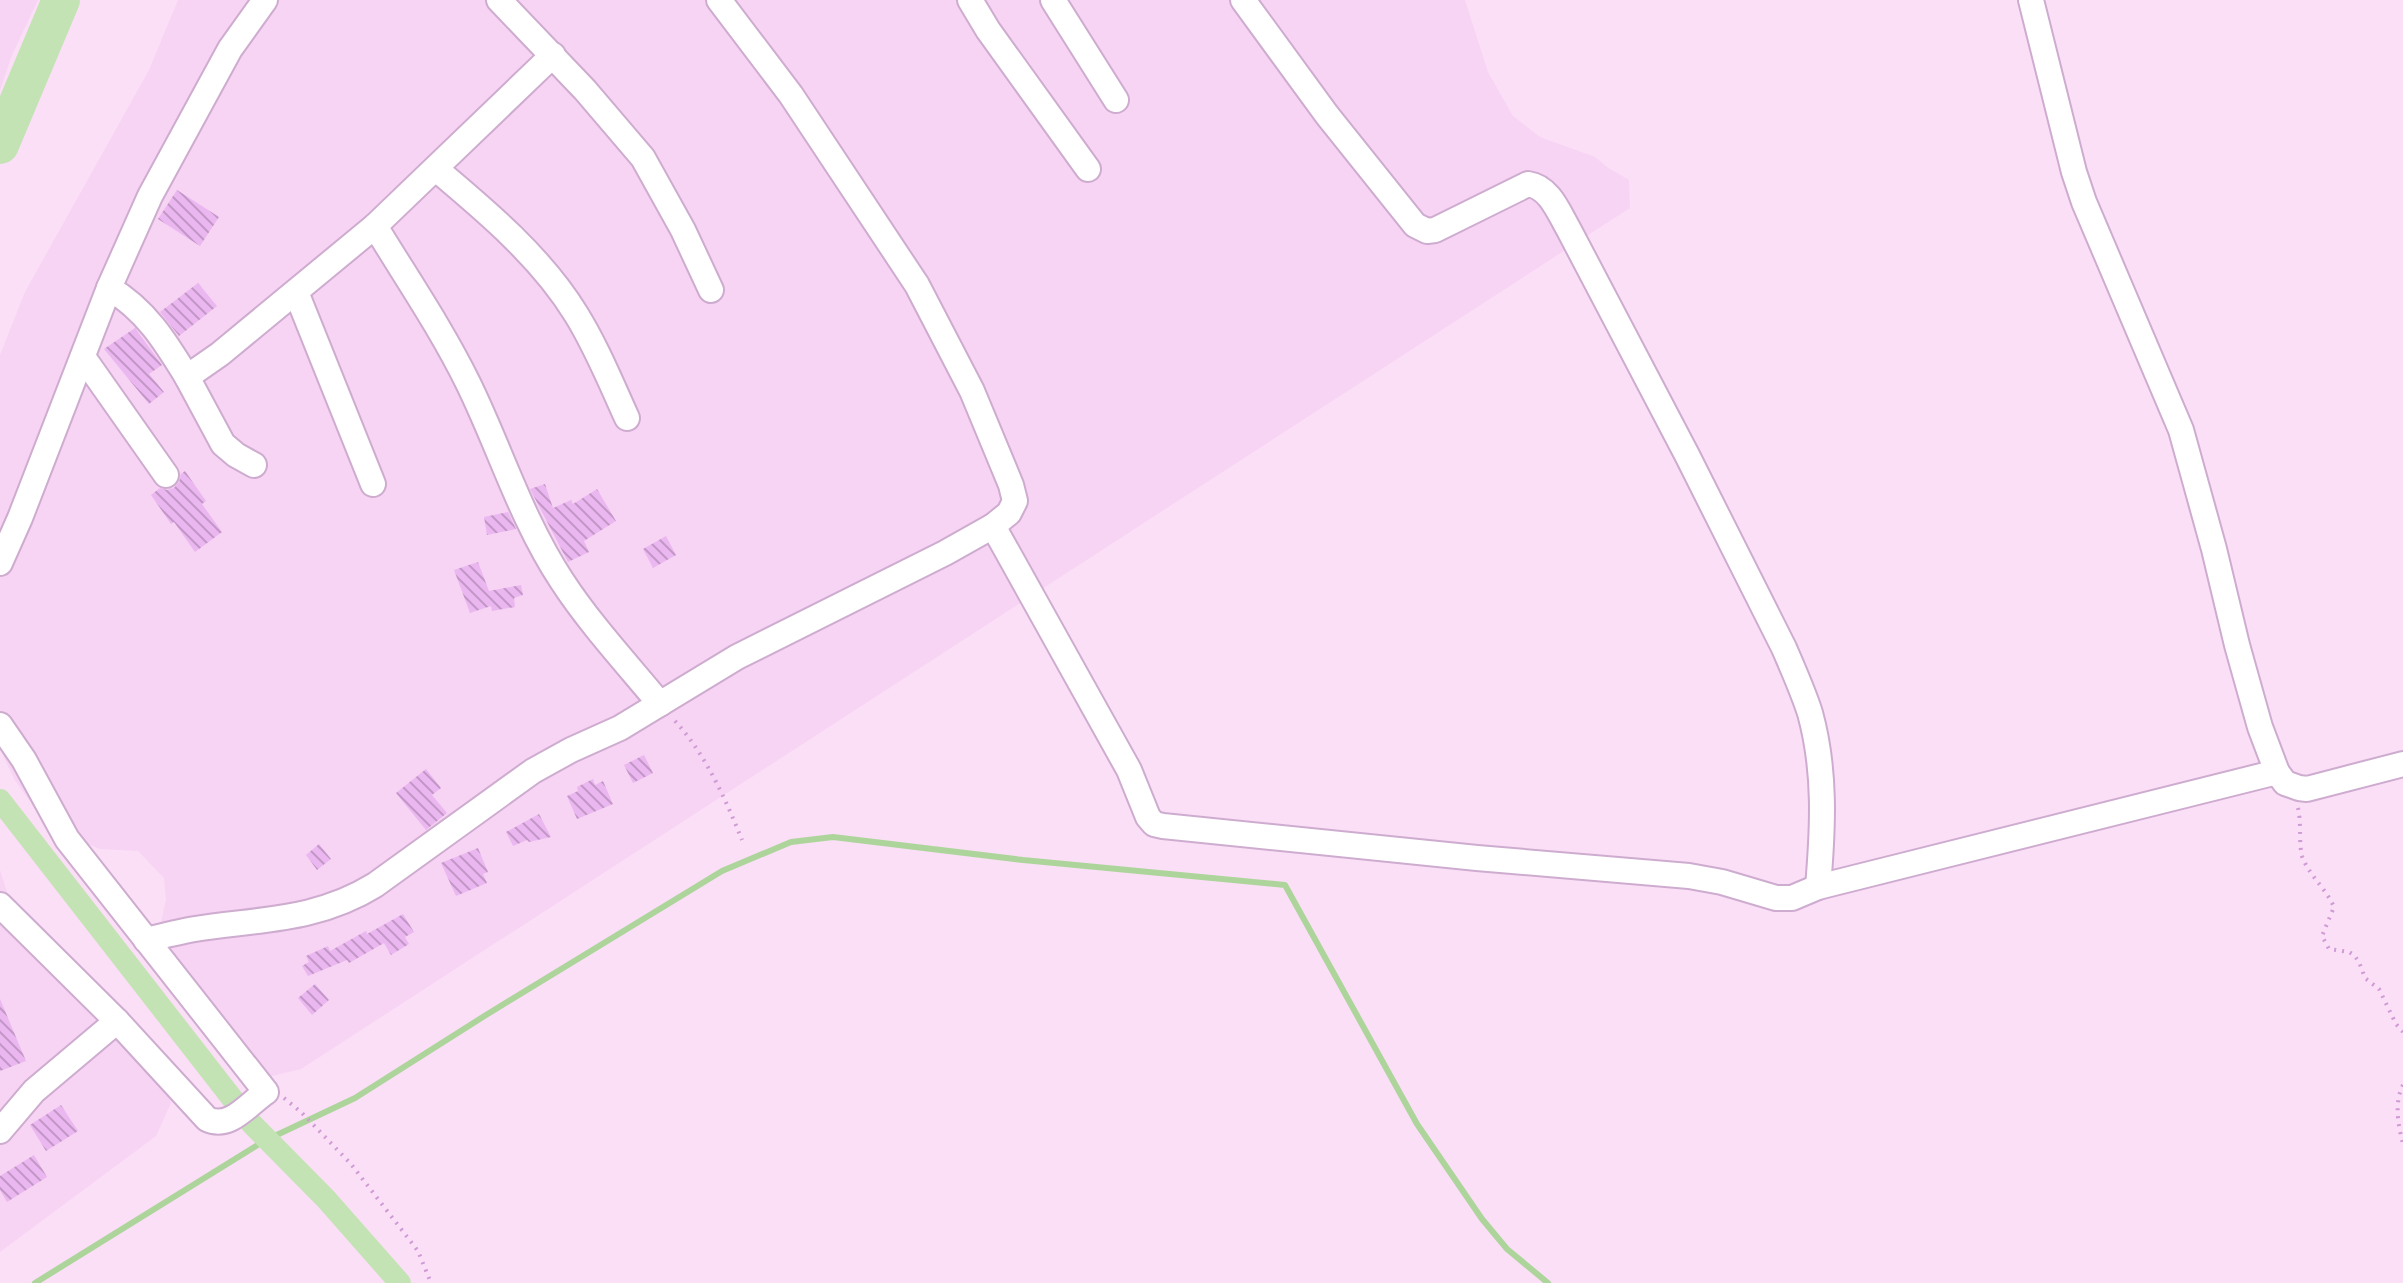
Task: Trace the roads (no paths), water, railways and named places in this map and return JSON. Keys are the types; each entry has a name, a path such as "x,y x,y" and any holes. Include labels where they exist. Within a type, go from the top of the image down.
{"street":[{"path":"0,563 109,288 150,196 230,49 265,0"},
{"path":"499,0 553,55 643,158 683,230 711,290"},
{"path":"146,940 193,929 278,920 353,898 533,771 620,728 737,657 945,553 993,526 1009,513 1015,501 1011,485 949,342 917,285 791,95 719,0"},
{"path":"970,0 988,30 1088,169"},
{"path":"1053,0 1116,100"},
{"path":"1243,0 1327,115 1421,229 1435,230 1528,184 1547,195 1569,230 1687,455 1784,648 1810,712 1821,767 1822,836 1818,887"},
{"path":"2031,0 2074,172 2181,430 2260,727 2284,779"},
{"path":"187,377 220,354 375,226 553,55"},
{"path":"436,169 490,217 556,286 587,333 627,418"},
{"path":"375,226 467,381 529,522 562,581 660,704"},
{"path":"109,288 129,299 147,317 164,338 187,377 216,435 236,455 254,465"},
{"path":"296,292 373,484"},
{"path":"83,357 166,475"},
{"path":"993,526 1129,770 1148,817 1154,824 1477,858 1689,876 1776,898 1792,898 1818,887 2284,779 2307,789 2403,764"},
{"path":"0,725 24,760 67,839 146,940 251,1103 228,1121 216,1124 207,1119 117,1021 0,905"},
{"path":"0,1131 34,1091 117,1021"}],"waterway":[{"path":"0,145 61,0"},
{"path":"0,800 252,1124 326,1199 400,1283"},
{"path":"35,1283 264,1141 355,1098 722,871 791,842 833,837 1023,860 1285,885 1417,1124 1482,1219 1507,1249 1548,1283"}]}
